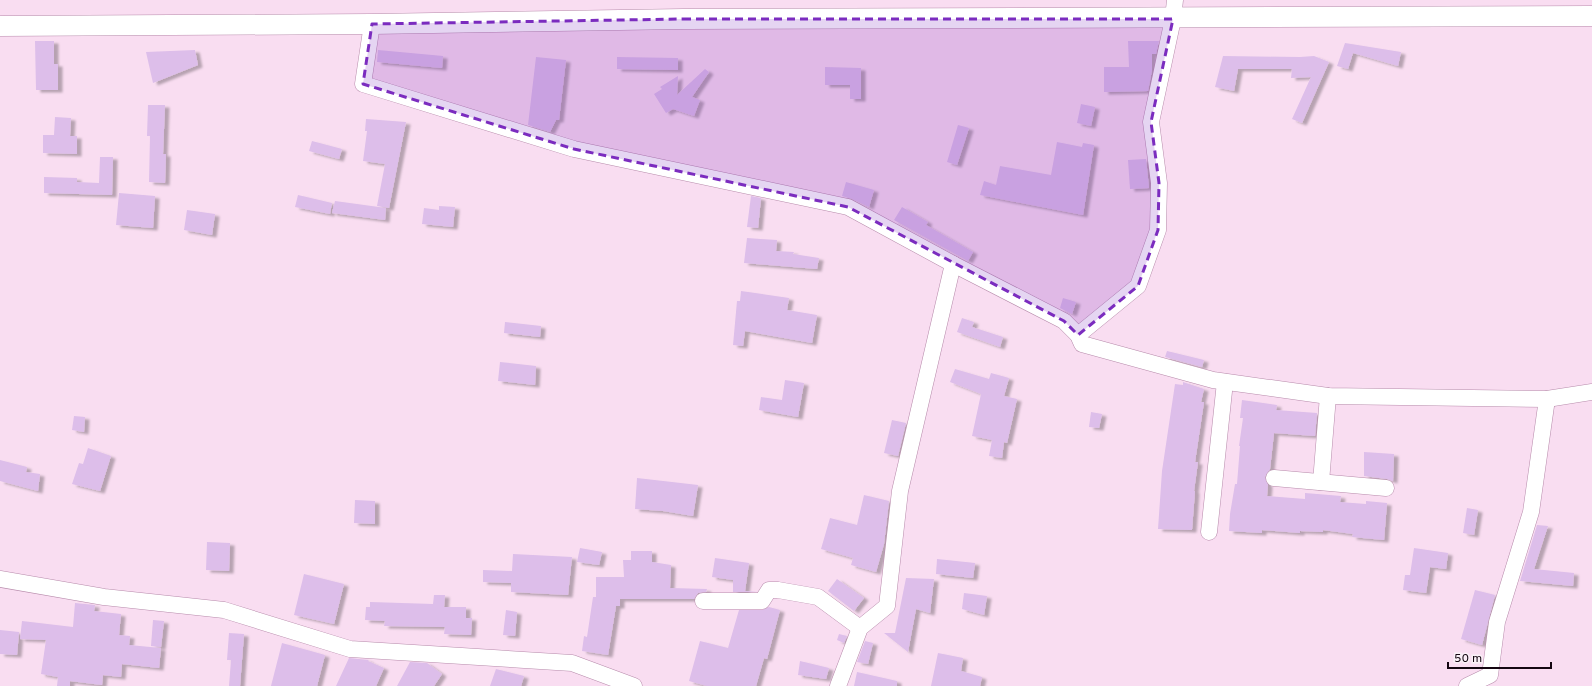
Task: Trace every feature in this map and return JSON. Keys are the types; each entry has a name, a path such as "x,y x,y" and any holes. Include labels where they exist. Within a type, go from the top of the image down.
{"main road":[{"path":"0,26 372,24 1174,9 1592,16"}],"street":[{"path":"1078,334 1138,286 1158,230 1159,183 1151,122 1174,9"},
{"path":"372,24 363,84 574,149 848,207 953,264 1064,321 1078,334 1082,344 1213,380 1328,396 1547,399 1592,392"},
{"path":"838,686 860,628 887,606 900,491 953,264"},
{"path":"1209,532 1224,382"},
{"path":"1321,482 1328,396"},
{"path":"1467,686 1490,675 1497,622 1531,512 1547,399"},
{"path":"1274,478 1386,488"},
{"path":"0,579 111,598 224,610 350,649 572,663 634,686"},
{"path":"703,601 762,601 769,590 778,590 818,597 860,628"}],"highlighted area":[{"path":"683,19 1173,19 1151,122 1159,183 1158,230 1138,286 1078,335 1064,321 848,207 574,149 363,84 372,24"}],"building":[{"path":"35,41 54,41 54,64 58,64 58,90 36,90"},
{"path":"1128,41 1159,41 1156,54 1152,54 1152,70 1148,91 1104,92 1104,67 1129,67"},
{"path":"1345,43 1401,52 1398,66 1353,53 1348,69 1337,66"},
{"path":"195,50 198,65 153,83 146,52"},
{"path":"378,50 443,56 442,68 377,62"},
{"path":"1223,56 1314,56 1329,62 1302,123 1292,119 1311,77 1291,78 1292,69 1238,69 1234,91 1215,87"},
{"path":"536,57 566,60 559,120 556,120 550,132 528,125"},
{"path":"617,57 678,58 678,70 617,69"},
{"path":"825,67 861,68 861,99 850,99 850,85 825,85"},
{"path":"705,69 709,72 692,97 700,100 694,116 673,109 666,113 654,94 662,89 660,87 678,76 677,95"},
{"path":"1081,104 1095,107 1091,126 1077,123"},
{"path":"148,105 165,105 163,154 166,154 165,183 149,182 150,136 147,136"},
{"path":"55,117 71,118 70,136 77,136 77,154 43,153 43,135 54,135"},
{"path":"366,119 406,122 389,208 377,206 385,164 363,161 367,131 365,131"},
{"path":"958,125 969,128 957,165 947,162"},
{"path":"312,141 342,149 339,159 309,151"},
{"path":"1057,142 1082,147 1083,143 1094,145 1083,215 980,195 984,181 996,185 1000,166 1051,175"},
{"path":"100,157 113,157 112,195 44,193 44,177 77,178 77,182 99,183"},
{"path":"1146,159 1149,188 1130,189 1128,160"},
{"path":"846,182 874,190 869,207 842,196"},
{"path":"119,193 155,196 153,228 116,225"},
{"path":"298,195 332,203 330,214 295,207"},
{"path":"751,196 761,198 758,228 747,227"},
{"path":"335,201 386,208 385,220 332,213"},
{"path":"439,206 455,207 453,227 422,224 424,208 439,210"},
{"path":"902,207 928,222 926,225 973,252 968,261 894,220"},
{"path":"187,210 215,214 212,235 184,230"},
{"path":"747,238 777,240 776,251 794,252 793,254 819,258 817,269 744,263"},
{"path":"741,291 789,298 787,310 817,315 812,343 745,331 743,346 733,345 737,301 740,301"},
{"path":"1063,298 1076,302 1072,314 1060,308"},
{"path":"962,318 974,322 972,327 1003,337 1000,347 957,332"},
{"path":"505,322 541,326 540,337 504,333"},
{"path":"1167,351 1204,360 1202,367 1165,357"},
{"path":"500,362 536,366 535,385 498,381"},
{"path":"955,369 989,379 991,373 1009,378 1004,396 1017,399 1007,443 1004,442 1002,458 989,456 992,440 972,436 981,394 950,382"},
{"path":"785,380 804,383 798,417 759,410 761,397 782,400"},
{"path":"1183,382 1204,389 1201,402 1204,402 1195,462 1198,462 1194,491 1192,530 1158,529 1162,471 1175,384 1183,385"},
{"path":"1242,400 1277,405 1276,410 1317,413 1315,436 1274,433 1270,469 1265,477 1268,485 1267,496 1305,499 1305,493 1341,496 1340,502 1366,504 1366,501 1387,503 1384,540 1352,537 1353,534 1323,530 1323,532 1300,531 1300,533 1262,530 1262,533 1229,531 1235,484 1237,484 1239,446 1243,418 1240,418"},
{"path":"1091,412 1102,414 1099,428 1089,427"},
{"path":"74,416 85,417 84,432 72,430"},
{"path":"892,420 906,423 898,456 884,453"},
{"path":"88,448 111,456 100,491 72,484 79,463 83,464"},
{"path":"1364,452 1394,454 1393,481 1364,476"},
{"path":"0,460 27,467 26,472 40,474 38,491 0,481"},
{"path":"637,478 698,485 693,516 663,511 635,509"},
{"path":"864,495 889,501 884,544 876,572 851,565 853,558 821,549 830,518 857,525"},
{"path":"355,500 375,501 375,524 354,523"},
{"path":"1467,508 1478,510 1474,535 1463,533"},
{"path":"1537,525 1548,526 1534,569 1574,573 1573,586 1520,581"},
{"path":"207,542 230,543 229,571 206,570"},
{"path":"580,548 602,552 599,565 577,562"},
{"path":"1414,548 1448,553 1446,569 1430,567 1426,593 1403,590 1405,575 1410,575"},
{"path":"631,551 652,551 652,562 671,565 670,588 707,589 706,592 698,593 694,599 620,599 620,606 616,606 608,655 582,651 584,636 587,637 593,597 596,597 596,577 624,577 623,560 631,560"},
{"path":"513,554 572,557 568,595 511,592 511,583 483,582 483,570 512,571"},
{"path":"715,558 749,563 745,591 757,592 733,592 733,580 712,577"},
{"path":"937,559 975,563 973,578 936,574"},
{"path":"304,574 344,584 334,624 294,615"},
{"path":"906,578 934,579 930,613 916,609 908,652 884,633 895,633"},
{"path":"837,579 864,598 854,611 828,591"},
{"path":"1475,590 1495,595 1482,645 1461,639"},
{"path":"964,593 987,596 984,615 962,609"},
{"path":"434,595 445,595 444,607 466,607 466,618 472,618 471,635 444,634 445,627 384,626 385,621 365,620 366,607 370,607 370,602 433,604"},
{"path":"75,603 95,605 94,611 121,614 119,635 130,636 129,645 161,648 159,668 122,664 121,677 103,675 102,685 70,681 70,686 57,686 58,677 41,674 46,640 20,639 22,621 73,627"},
{"path":"769,607 780,610 767,659 764,658 756,686 707,686 689,681 700,641 728,648 739,610 762,610"},
{"path":"506,610 517,612 515,636 503,635"},
{"path":"153,620 164,621 161,647 151,646"},
{"path":"0,630 19,632 17,655 0,654"},
{"path":"229,633 244,634 240,686 229,686 231,660 227,660"},
{"path":"839,634 847,636 844,643 837,640"},
{"path":"865,641 873,643 868,664 857,662"},
{"path":"282,643 325,655 317,686 271,686"},
{"path":"938,653 963,658 961,671 982,677 980,686 931,686"},
{"path":"349,658 369,660 368,661 384,668 376,686 336,686"},
{"path":"800,661 829,668 826,679 798,675"},
{"path":"410,662 427,663 442,674 434,686 397,686"},
{"path":"496,669 524,676 521,686 490,686"},
{"path":"857,672 897,681 897,686 854,686"}]}
